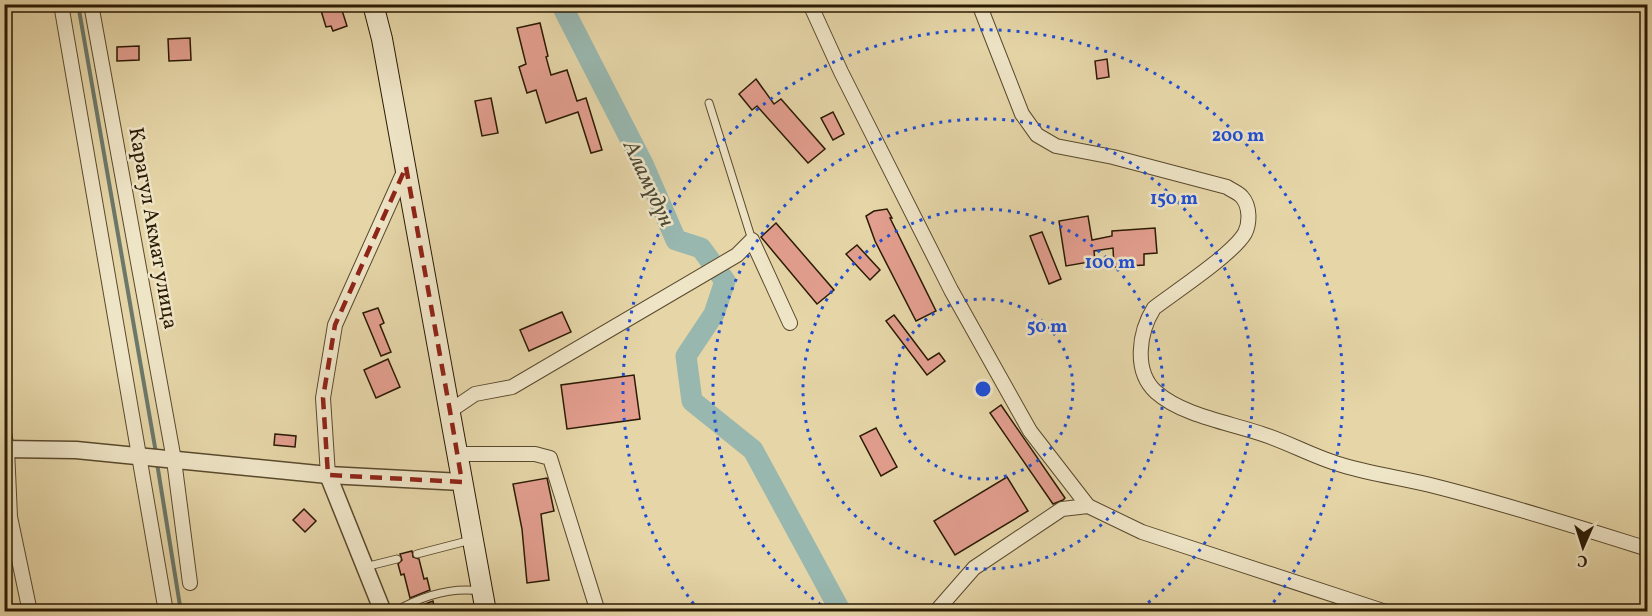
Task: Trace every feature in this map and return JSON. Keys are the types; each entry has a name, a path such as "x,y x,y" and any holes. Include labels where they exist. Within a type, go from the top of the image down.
{"main road":[{"path":"373,4 382,39 406,167 486,612"}],"street":[{"path":"61,4 143,456 166,612"},
{"name":"Карагул Акмат улица","path":"91,4 190,583"},
{"path":"810,4 841,72 951,290 1030,431 1088,506 1142,532 1386,612"},
{"path":"979,4 1022,114 1037,135 1056,146 1113,157 1227,187 1242,196 1247,207 1249,219 1245,233 1228,252 1154,308 1146,321 1140,358 1144,374 1154,391 1177,407 1267,435 1343,466 1437,487 1528,511 1647,549"},
{"path":"383,612 328,475 323,398 334,325 406,167"},
{"path":"450,411 476,394 512,387 690,280 737,255 752,240 790,322"},
{"path":"30,612 10,517 6,444 328,475 462,482"},
{"path":"458,454 535,454 550,458 598,612"},
{"path":"938,612 974,568 1062,509 1088,506"}],"lane":[{"path":"709,103 752,240"},
{"path":"417,554 473,539"},
{"path":"365,567 397,559"},
{"path":"394,612 410,602 450,590 482,591"}],"highlighted area":[{"path":"406,167 450,411 462,482 328,475 323,398 335,325"}],"building":[{"path":"319,4 340,4 347,26 333,31 331,26 326,27"},
{"path":"540,23 551,75 567,70 577,101 586,98 602,150 591,153 578,112 546,123 536,90 527,93 519,67 526,64 517,28"},
{"path":"190,38 191,60 169,61 168,39"},
{"path":"139,46 139,60 117,61 117,47"},
{"path":"1107,59 1109,77 1097,79 1095,61"},
{"path":"756,79 774,104 781,99 825,149 808,163 757,106 752,110 739,94"},
{"path":"491,98 498,133 482,136 475,101"},
{"path":"833,112 844,134 833,140 821,118"},
{"path":"887,209 936,311 916,321 875,241 866,216 874,211"},
{"path":"1088,216 1092,240 1112,236 1112,231 1155,228 1157,253 1144,254 1144,265 1114,267 1113,248 1094,251 1095,261 1066,266 1059,221"},
{"path":"776,223 834,290 817,304 761,237"},
{"path":"1042,232 1061,279 1049,284 1030,236"},
{"path":"857,245 880,270 870,280 846,254"},
{"path":"378,308 384,323 380,325 391,352 381,356 363,313"},
{"path":"562,312 571,332 529,351 520,330"},
{"path":"894,315 928,360 939,353 945,361 927,375 886,321"},
{"path":"388,359 400,387 376,398 364,370"},
{"path":"634,375 640,419 567,429 561,385"},
{"path":"1001,405 1065,498 1063,500 1053,504 990,413"},
{"path":"876,428 897,467 881,476 860,436"},
{"path":"275,434 296,436 295,447 274,445"},
{"path":"1007,477 1028,511 955,555 934,521"},
{"path":"547,478 554,511 541,514 549,580 527,583 522,529 513,484"},
{"path":"304,509 316,521 305,532 293,520"},
{"path":"412,551 413,557 419,559 424,579 427,578 430,590 410,598 404,574 401,575 398,564 402,560 400,554"},
{"path":"433,601 435,612 413,612 412,609"}],"waterway":[{"path":"78,4 156,453"},
{"name":"Аламүдүн","path":"561,4 643,164 676,240 701,248 725,281 714,314 686,356 692,401 753,450 841,612"},
{"path":"157,463 181,612"}]}
